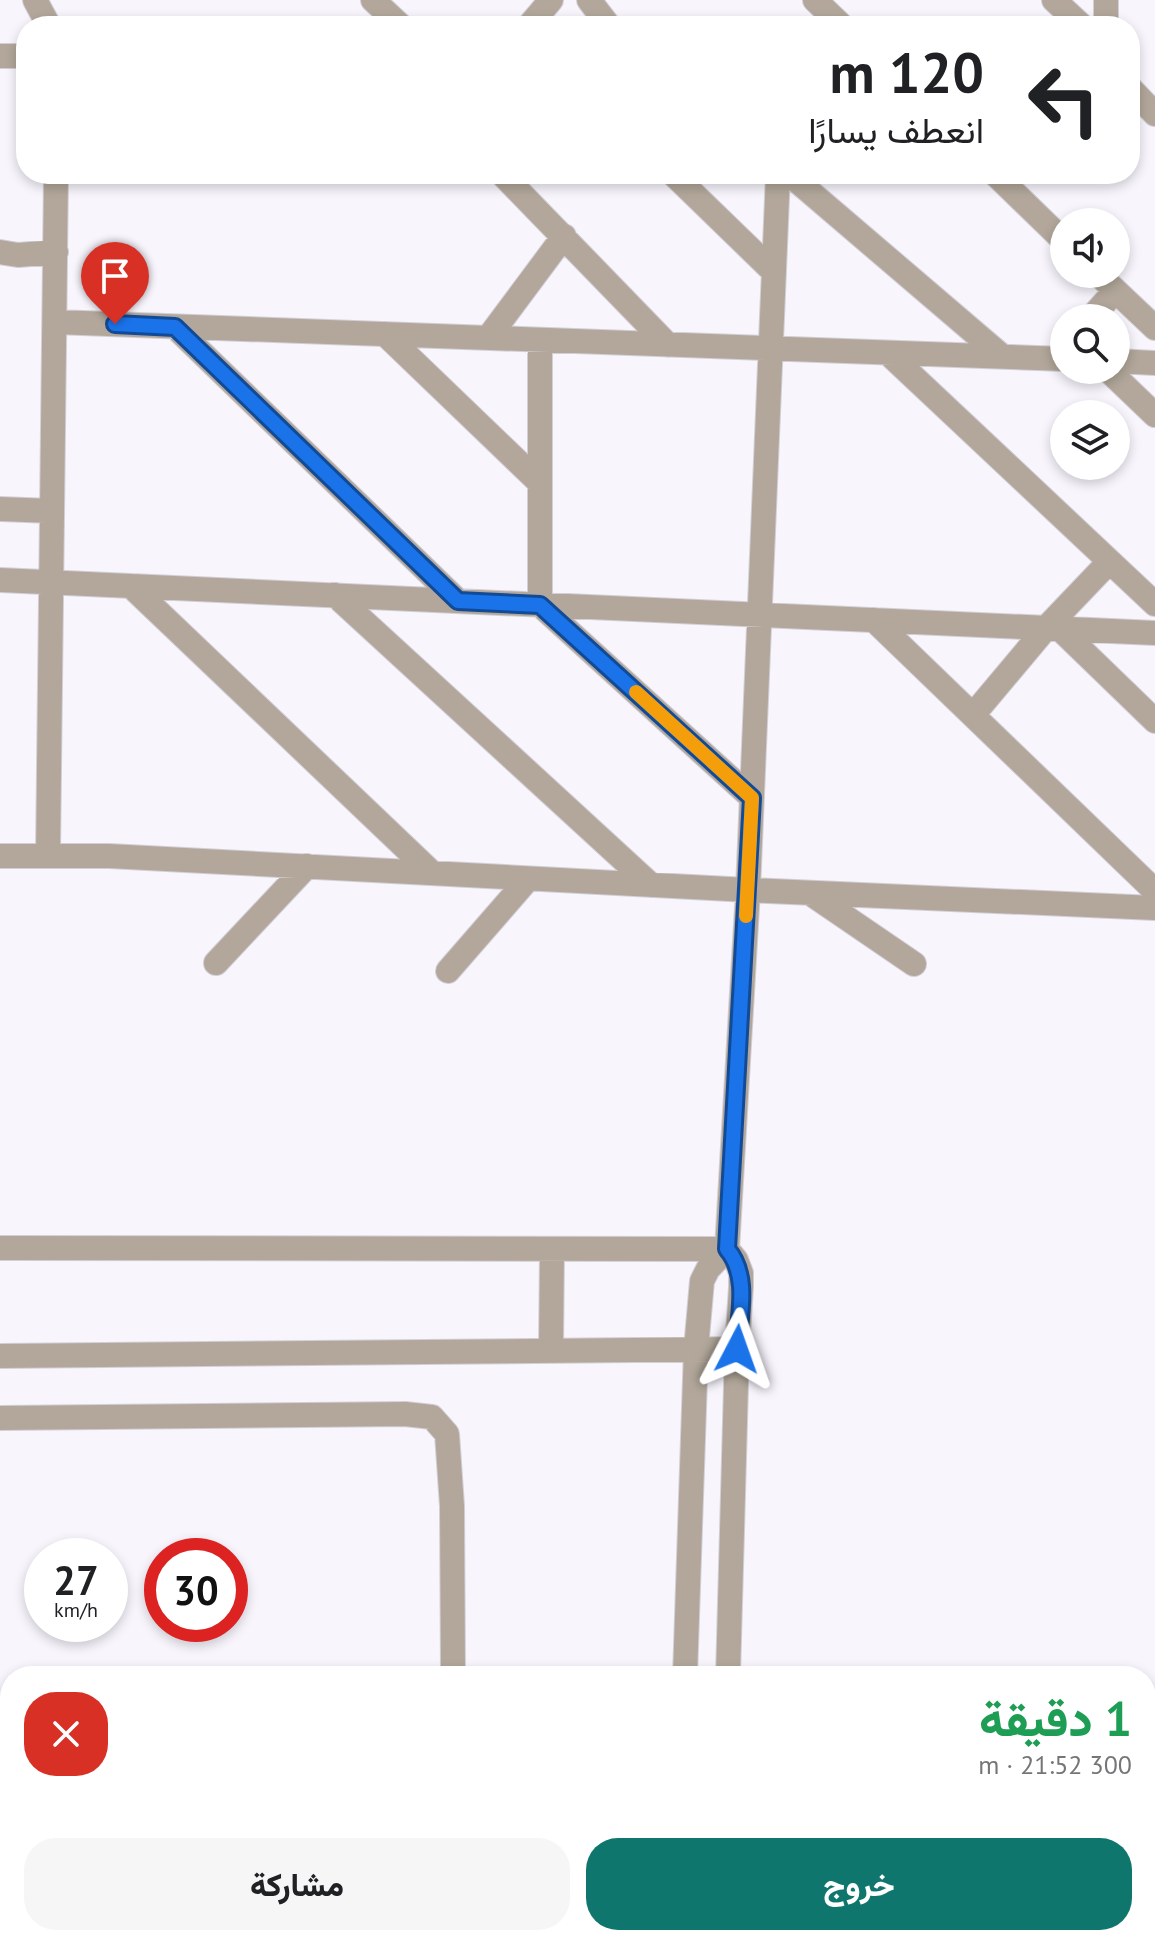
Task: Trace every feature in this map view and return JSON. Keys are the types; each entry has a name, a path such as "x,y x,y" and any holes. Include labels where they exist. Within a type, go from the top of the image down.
{"street":[{"path":"373,0 390,16"},
{"path":"537,16 551,0"},
{"path":"589,0 601,16"},
{"path":"815,0 832,16"},
{"path":"1054,0 1071,16"},
{"path":"1140,96 1155,114"},
{"path":"48,855 56,184"},
{"path":"512,184 668,345"},
{"path":"683,184 774,272"},
{"path":"685,1666 696,1349 702,1281 708,1269 727,1249 748,890 778,184"},
{"path":"801,184 1003,357"},
{"path":"1005,184 1050,227"},
{"path":"488,338 564,236"},
{"path":"0,252 18,255 56,252"},
{"path":"1113,288 1155,328"},
{"path":"55,322 1003,357 1050,355"},
{"path":"175,327 458,601"},
{"path":"385,334 540,483"},
{"path":"540,340 540,605 752,798"},
{"path":"888,353 1155,604"},
{"path":"1130,362 1155,363"},
{"path":"1123,384 1155,415"},
{"path":"0,509 52,511"},
{"path":"973,715 1109,562"},
{"path":"0,580 1155,633"},
{"path":"131,586 432,873"},
{"path":"335,595 651,885"},
{"path":"874,620 1155,891"},
{"path":"1053,628 1155,721"},
{"path":"0,856 48,855 307,866 1155,908"},
{"path":"216,963 307,866"},
{"path":"448,971 528,879"},
{"path":"810,893 914,964"},
{"path":"0,1248 727,1249"},
{"path":"727,1249 741,1273 728,1666"},
{"path":"551,1351 552,1250"},
{"path":"0,1356 737,1349"},
{"path":"0,1418 405,1414 432,1417 447,1434 452,1506 453,1666"}],"slow traffic":[{"path":"636,692 752,798 746,916"}],"route":[{"path":"115,324 175,327 458,601 540,605 752,798 727,1249 741,1273 737,1349"}]}
